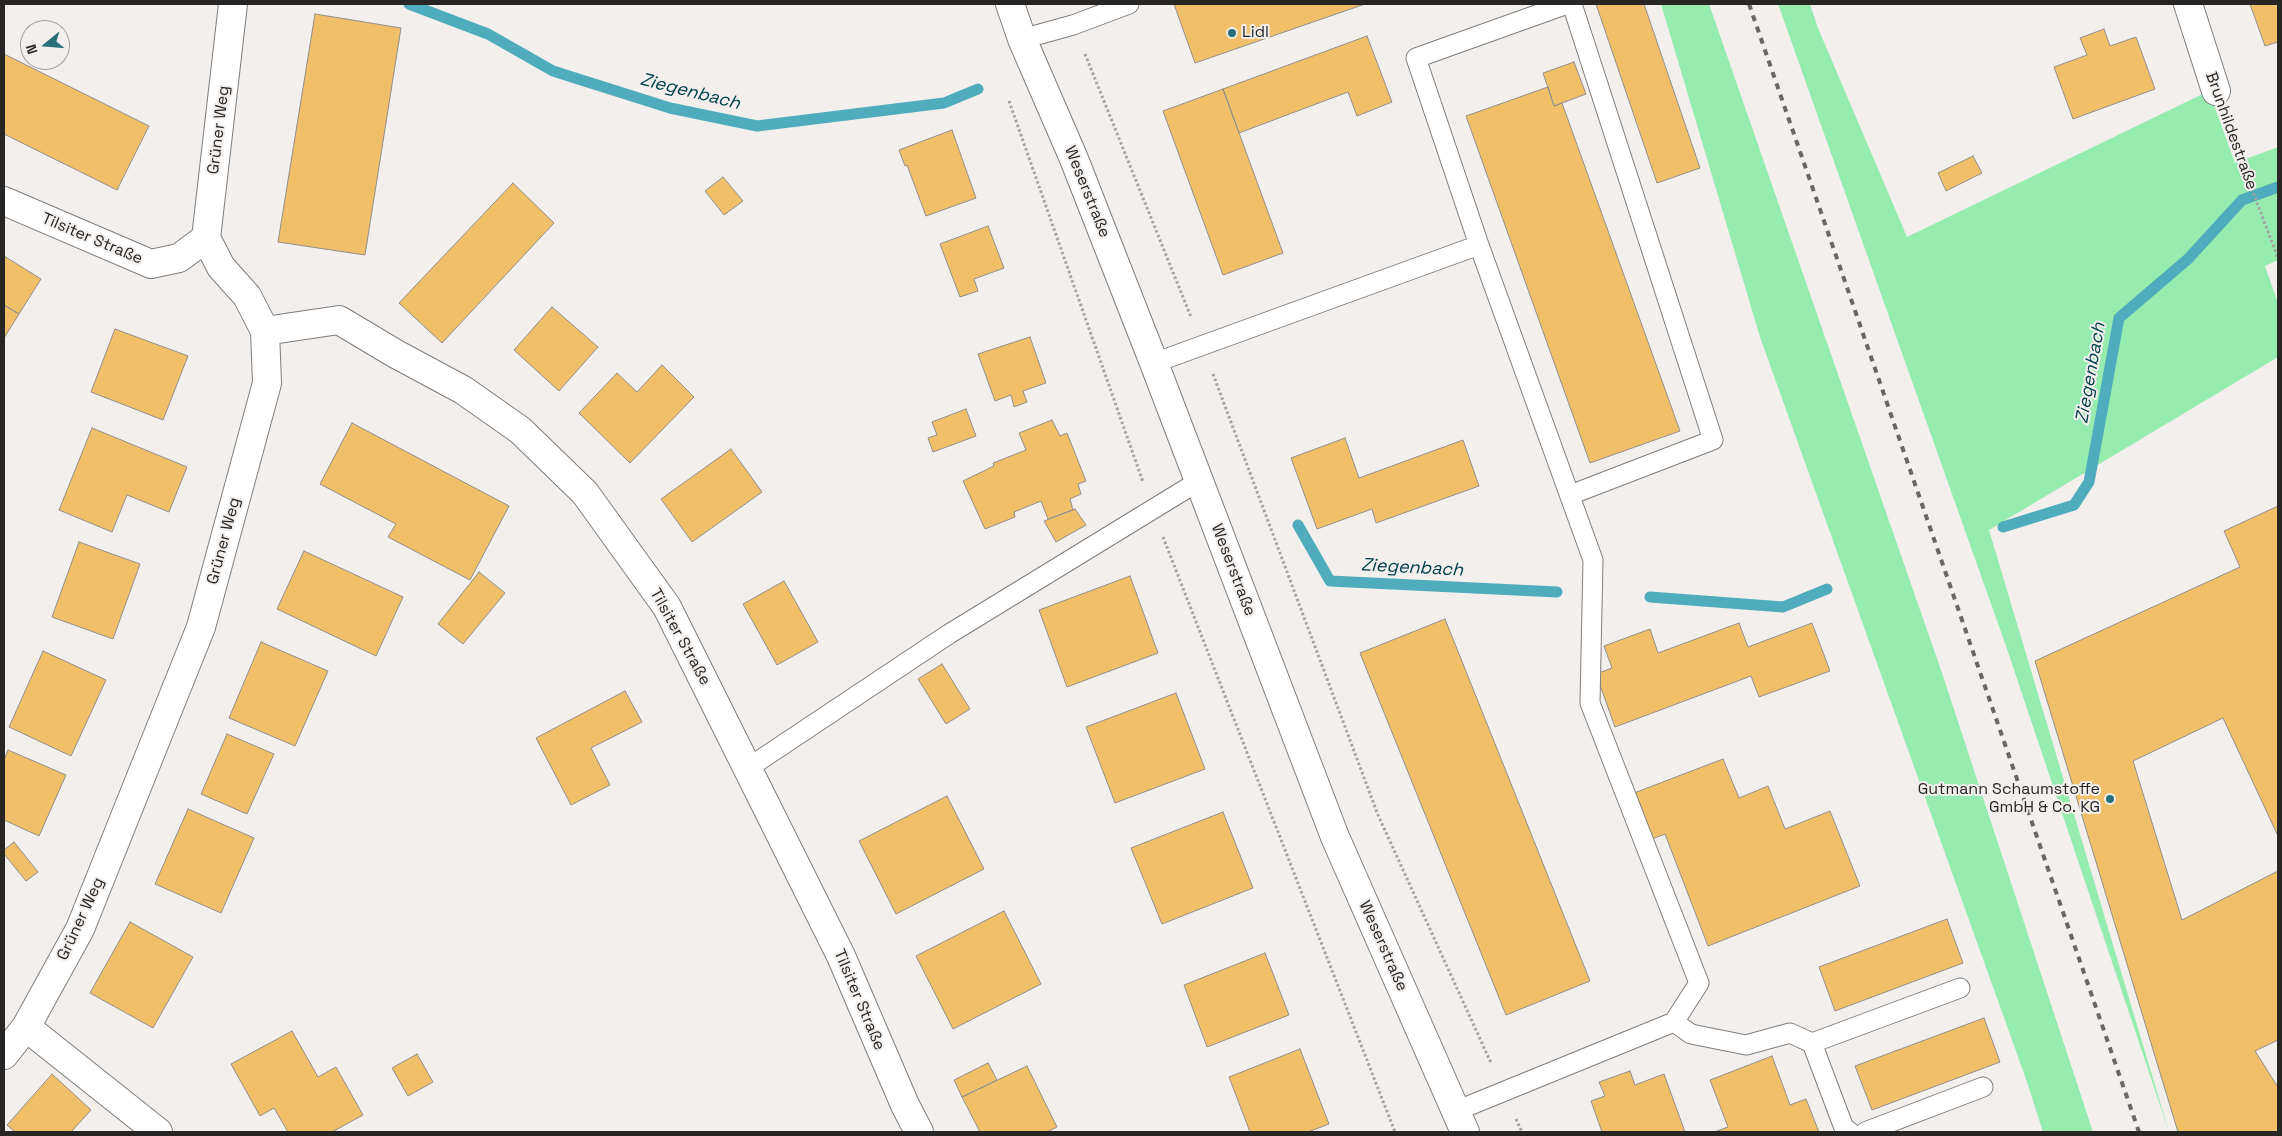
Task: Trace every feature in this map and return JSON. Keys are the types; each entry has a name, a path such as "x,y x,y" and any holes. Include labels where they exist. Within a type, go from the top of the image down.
{"street":[{"name":"Grüner Weg","path":"4,1055 26,1028 80,929 200,627 267,383 266,331 247,296 221,267 206,238 233,4"},
{"name":"Weserstraße","path":"1010,4 1022,38 1074,159 1154,362 1335,837 1460,1122"},
{"name":"Brunhildestraße","path":"2188,4 2216,91"},
{"name":"Tilsiter Straße","path":"4,201 151,264 179,258 206,238"},
{"name":"Tilsiter Straße","path":"266,331 339,320 396,354 463,390 520,430 584,492 667,607 841,956 905,1105 919,1132"},
{"path":"26,1028 158,1132"}],"lane":[{"path":"1022,38 1073,25 1129,4"},
{"path":"1460,1122 1504,1092 1674,1022 1699,983 1590,703 1593,560 1479,245 1416,58 1567,4"},
{"path":"1570,495 1713,440 1572,4"},
{"path":"1154,362 1479,245"},
{"path":"748,768 949,634 1199,481"},
{"path":"1674,1022 1692,1034 1746,1045 1790,1033 1812,1043 1960,988"},
{"path":"1812,1043 1844,1128 1850,1132"},
{"path":"1865,1132 1983,1087"}],"path":[{"path":"1073,25 1202,346 1378,814 1522,1132"},
{"name":"Brunhildestraße","path":"2216,91 2228,118 2245,171 2278,258"},
{"path":"1007,97 1152,509 1395,1132"}],"green space":[{"path":"1661,4 1709,4 1942,673 2093,1132 2043,1132 2026,1079 1760,337"},
{"path":"1778,4 1810,4 1818,28 1907,237 2209,91 2235,163 2278,147 2278,260 2265,266 2278,303 2278,357 1989,530 2169,1132 2006,646"}],"building":[{"name":"Lidl","path":"1174,4 1365,4 1195,63"},
{"path":"1596,4 1644,4 1700,168 1657,183"},
{"path":"2250,4 2278,4 2278,42 2265,46"},
{"path":"315,14 401,28 365,255 278,242"},
{"path":"2104,29 2110,46 2136,37 2155,89 2073,119 2054,67 2087,55 2080,38"},
{"path":"1367,36 1392,102 1357,116 1348,92 1239,133 1223,89"},
{"path":"4,54 20,62 20,70 36,70 149,126 117,190 4,134"},
{"path":"1574,62 1586,94 1554,106 1543,73"},
{"path":"1548,87 1554,106 1562,103 1680,431 1590,463 1466,116"},
{"path":"1223,89 1283,253 1223,275 1163,111"},
{"path":"952,130 976,198 926,216 907,165 905,166 899,150"},
{"path":"1973,156 1982,173 1946,191 1938,173"},
{"path":"723,177 743,201 724,215 705,191"},
{"path":"513,183 554,223 442,343 399,303"},
{"path":"988,226 1004,268 974,279 978,291 960,297 940,244"},
{"path":"4,256 41,279 19,314 4,305"},
{"path":"4,305 19,314 4,338"},
{"path":"552,307 598,347 559,391 514,350"},
{"path":"115,329 188,356 163,420 91,392"},
{"path":"1030,337 1046,383 1023,391 1027,402 1014,407 1011,395 995,401 978,354"},
{"path":"662,365 694,397 630,463 579,413 617,373 637,392"},
{"path":"966,409 976,436 933,452 928,438 937,435 932,422"},
{"path":"1052,420 1060,436 1067,433 1086,481 1078,484 1081,494 1070,499 1073,510 1048,519 1041,501 1014,512 1015,517 985,529 963,481 994,466 993,463 1026,450 1019,433"},
{"path":"352,423 509,506 470,580 388,537 396,524 320,484"},
{"path":"92,428 187,467 169,512 127,495 112,532 59,510"},
{"path":"1345,438 1359,478 1463,440 1479,486 1376,523 1372,509 1317,529 1291,458"},
{"path":"731,449 762,492 692,542 661,499"},
{"name":"Gutmann Schaumstoffe GmbH & Co. KG","path":"2278,506 2278,836 2223,718 2133,761 2182,920 2278,871 2278,1040 2255,1051 2278,1087 2278,1132 2178,1132 2035,661 2240,567 2224,531"},
{"path":"1075,509 1086,525 1056,542 1044,521"},
{"path":"79,542 140,564 113,639 52,617"},
{"path":"304,551 403,597 376,656 277,609"},
{"path":"479,572 505,593 463,644 438,624"},
{"path":"1130,576 1158,653 1067,687 1039,610"},
{"path":"784,581 818,642 777,665 743,604"},
{"path":"1445,619 1590,981 1506,1015 1360,653"},
{"path":"1739,623 1748,647 1812,623 1830,671 1759,697 1751,676 1615,727 1596,674 1612,668 1604,646 1650,629 1658,653"},
{"path":"261,642 328,671 295,746 229,718"},
{"path":"43,651 106,680 71,756 9,727"},
{"path":"942,664 970,709 946,724 918,679"},
{"path":"625,691 642,722 591,748 610,785 571,805 536,738"},
{"path":"1176,693 1205,769 1115,803 1086,727"},
{"path":"227,734 274,754 247,814 201,794"},
{"path":"8,750 66,775 39,836 4,820 4,760"},
{"path":"1723,759 1739,798 1768,786 1785,829 1830,811 1860,886 1708,946 1665,834 1652,839 1634,793"},
{"path":"947,796 984,869 896,914 859,841"},
{"path":"188,809 254,838 221,913 155,884"},
{"path":"1223,812 1253,888 1162,924 1131,848"},
{"path":"14,842 38,872 26,881 4,854 4,850"},
{"path":"1004,911 1041,984 953,1029 916,956"},
{"path":"1947,919 1963,963 1835,1011 1819,967"},
{"path":"130,922 193,957 153,1028 90,993"},
{"path":"1265,953 1289,1015 1207,1047 1184,985"},
{"path":"1984,1018 2000,1062 1872,1110 1855,1066"},
{"path":"292,1031 318,1077 336,1067 363,1115 332,1132 288,1132 274,1108 260,1116 231,1064"},
{"path":"1300,1049 1329,1124 1308,1132 1250,1132 1229,1077"},
{"path":"417,1054 433,1082 408,1096 392,1068"},
{"path":"1772,1056 1790,1105 1806,1099 1819,1132 1714,1132 1728,1127 1710,1080"},
{"path":"988,1063 997,1080 962,1097 954,1080"},
{"path":"1027,1066 1057,1127 1047,1132 980,1132 962,1097"},
{"path":"1630,1071 1635,1085 1664,1074 1685,1132 1602,1132 1591,1101 1605,1096 1599,1082"},
{"path":"52,1074 91,1110 71,1132 15,1132 7,1125"}],"waterway":[{"name":"Ziegenbach","path":"409,4 488,34 553,71 670,108 757,126 944,103 978,89"},
{"name":"Ziegenbach","path":"2003,527 2074,505 2089,482 2119,318 2188,259 2242,200 2278,187"},
{"name":"Ziegenbach","path":"1298,525 1330,581 1557,592"},
{"name":"Ziegenbach","path":"1650,597 1783,607 1827,589"}],"railway":[{"path":"1749,4 2139,1132"}],"place":[{"name":"Lidl","path":"1232,33"},
{"name":"Gutmann Schaumstoffe GmbH & Co. KG","path":"2110,799"}]}
